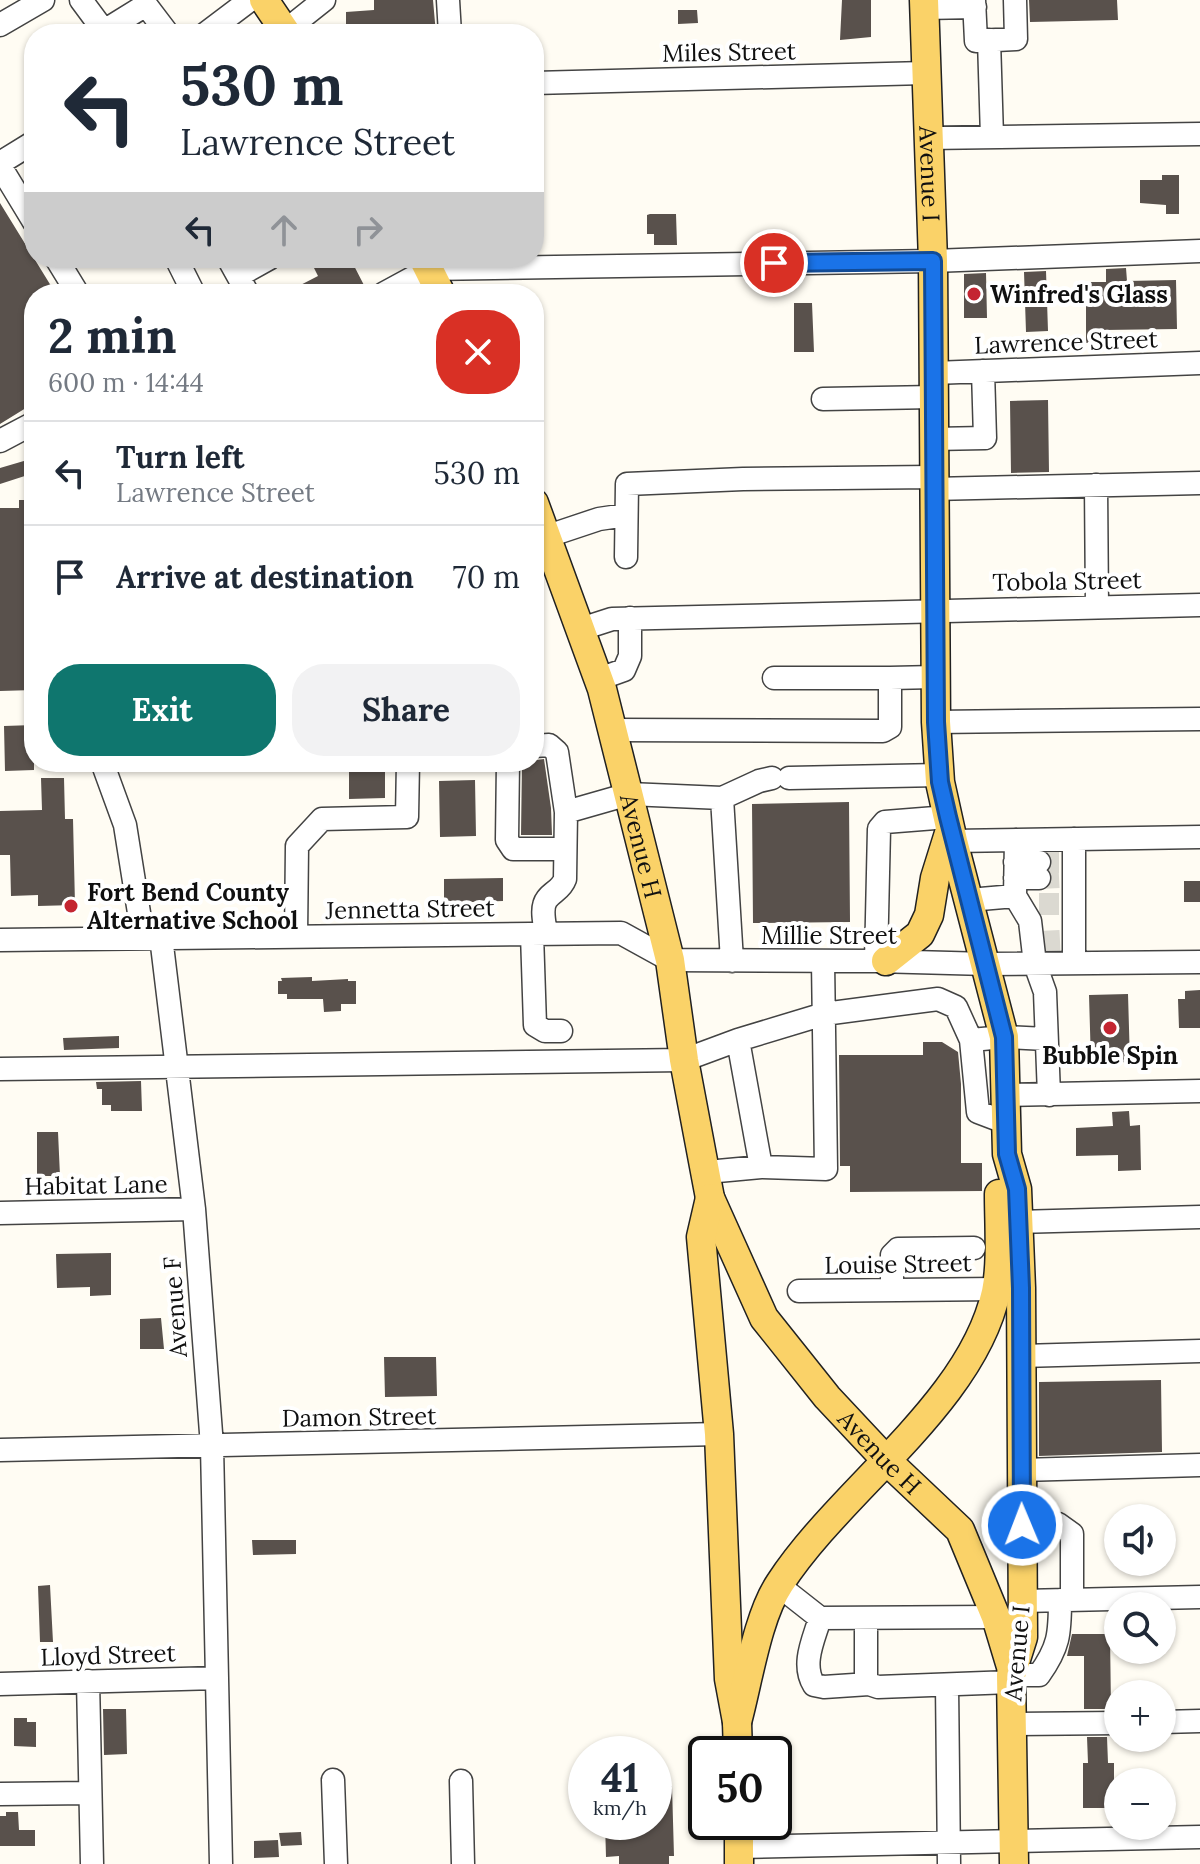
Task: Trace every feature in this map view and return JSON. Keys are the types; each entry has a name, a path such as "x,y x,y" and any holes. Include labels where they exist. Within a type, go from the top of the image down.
{"main road":[{"path":"264,0 280,24"},
{"name":"Avenue I","path":"737,1722 763,1621 778,1585 814,1536 958,1377 989,1319 997,1289 999,1190 1007,1154 1004,1037 950,829 940,775 936,722 933,261 924,4"},
{"name":"Avenue H","path":"544,541 599,679 629,794 670,960 684,1060 709,1185 764,1318 827,1397 886,1460 960,1530 996,1617 1011,1675"},
{"path":"881,961 920,934 929,915 935,878 950,829"},
{"name":"Avenue I","path":"1007,1154 1017,1189 1022,1356 1023,1637 1011,1675 1014,1853"},
{"name":"Avenue H","path":"709,1185 701,1237 719,1434 729,1679 737,1736"},
{"path":"997,1289 1004,1340 1012,1351 1022,1356"},
{"path":"848,1500 863,1492 901,1493 929,1503 940,1512"}],"street":[{"path":"0,25 43,0"},
{"path":"81,0 99,24"},
{"path":"218,24 250,0"},
{"path":"296,24 324,0"},
{"path":"448,0 449,24"},
{"path":"924,4 974,3 976,41 1016,39 1015,0"},
{"path":"115,24 146,5 160,24"},
{"path":"989,40 992,137"},
{"name":"Miles Street","path":"544,83 925,73"},
{"path":"928,138 1200,134"},
{"path":"24,149 0,165 24,205"},
{"path":"407,284 431,274 1200,251"},
{"name":"Lawrence Street","path":"823,399 934,385 983,371 1200,363"},
{"path":"933,439 985,438 983,371"},
{"path":"0,441 24,428"},
{"path":"626,557 627,484 743,479 1096,485 1200,483"},
{"path":"1096,485 1097,607"},
{"path":"544,539 599,519 626,515"},
{"name":"Tobola Street","path":"581,629 612,619 630,618 1200,605"},
{"path":"599,679 624,670 630,656 630,618"},
{"path":"774,678 935,677"},
{"path":"612,730 883,731 890,727 890,678"},
{"path":"936,722 1200,719"},
{"path":"544,745 549,745 557,752 566,812 565,879 563,886 547,898 543,908 535,1025 545,1031 561,1031"},
{"path":"106,772 125,825 140,919 161,937"},
{"path":"296,936 297,846 322,819 407,817 408,772"},
{"path":"508,772 507,840 513,849 565,849"},
{"path":"566,812 629,794 722,798 759,781 781,778 940,775"},
{"path":"722,798 732,961"},
{"path":"881,961 879,829 885,822 950,829 1043,916"},
{"path":"1074,839 1200,837"},
{"path":"1043,916 1074,839"},
{"path":"1049,1095 1043,916 1057,870 1074,839"},
{"path":"1043,916 1057,870"},
{"path":"969,900 1043,916 1200,962"},
{"name":"Millie Street","path":"670,960 987,964 1043,916"},
{"name":"Jennetta Street","path":"0,940 621,933 670,960"},
{"name":"Avenue F","path":"161,937 194,1209 212,1446 221,1864"},
{"path":"709,1185 761,1167 826,1169 823,961"},
{"path":"0,1069 684,1060 824,1014 938,999 956,1007 971,1040 978,1112 1007,1109 1049,1095 1200,1091"},
{"path":"971,1040 1004,1037 1046,1039"},
{"path":"738,1040 761,1167"},
{"name":"Habitat Lane","path":"0,1213 194,1209"},
{"path":"1017,1222 1200,1217"},
{"path":"892,1290 892,1255 898,1249 974,1248"},
{"name":"Louise Street","path":"799,1291 997,1289"},
{"path":"1022,1356 1200,1351"},
{"name":"Damon Street","path":"0,1450 719,1434"},
{"path":"1021,1470 1200,1465"},
{"path":"820,1618 807,1662 808,1676 814,1685 947,1685 1011,1675 1039,1675 1054,1654 1060,1634 1072,1534 1058,1524 1022,1525"},
{"path":"778,1585 820,1618 996,1617"},
{"path":"1023,1601 1200,1597"},
{"path":"866,1618 866,1677 869,1684"},
{"name":"Lloyd Street","path":"0,1684 217,1678"},
{"path":"88,1681 92,1864"},
{"path":"947,1685 949,1853"},
{"path":"1176,1722 1200,1721"},
{"path":"1012,1724 1104,1723"},
{"path":"333,1780 336,1864"},
{"path":"461,1781 463,1864"},
{"path":"0,1794 90,1793"},
{"path":"739,1844 1014,1853 1200,1837"}],"building":[{"path":"374,0 433,0 435,24 346,24 346,12 374,10"},
{"path":"842,0 871,0 871,37 840,40"},
{"path":"1029,0 1117,0 1118,20 1030,22"},
{"path":"678,10 697,10 698,23 678,24"},
{"path":"1162,175 1179,175 1179,214 1166,214 1166,205 1140,203 1140,180 1162,180"},
{"path":"0,203 24,242 24,268 40,268 50,284 24,284 24,409 0,424"},
{"path":"676,214 677,245 654,245 654,234 647,234 647,215"},
{"path":"314,268 355,268 363,284 302,284 318,276"},
{"path":"1126,268 1127,281 1176,280 1177,329 1104,330 1104,343 1086,343 1086,282 1106,282 1106,269"},
{"path":"1046,271 1048,331 1026,332 1024,272"},
{"path":"986,273 987,318 964,318 964,274"},
{"path":"794,303 812,303 814,352 794,352"},
{"path":"1048,400 1049,472 1011,473 1010,401"},
{"path":"24,461 24,476 0,484 0,468"},
{"path":"19,500 24,500 24,690 0,691 0,508 19,508"},
{"path":"24,725 24,770 5,771 4,726"},
{"path":"544,759 552,835 521,835 522,772 544,772"},
{"path":"349,772 385,772 385,798 349,799"},
{"path":"41,778 64,778 65,819 73,819 75,905 38,906 38,895 11,896 10,855 0,855 0,811 42,810"},
{"path":"475,780 476,836 440,837 439,781"},
{"path":"849,802 850,922 753,923 752,804"},
{"path":"503,878 503,901 444,903 444,879"},
{"path":"1184,881 1200,881 1200,902 1184,902"},
{"path":"312,977 312,981 356,981 356,1004 341,1004 341,1011 324,1012 323,999 287,999 287,994 278,994 281,978"},
{"path":"1200,990 1200,1028 1179,1028 1178,999 1185,999 1185,991"},
{"name":"Bubble Spin","path":"1128,994 1130,1062 1091,1063 1089,995"},
{"path":"119,1036 119,1048 64,1050 63,1038"},
{"path":"923,1042 942,1042 958,1052 961,1163 982,1163 982,1191 850,1192 850,1166 840,1166 839,1055 923,1055"},
{"path":"141,1081 142,1111 111,1111 111,1105 102,1105 102,1089 97,1089 96,1082"},
{"path":"1129,1111 1130,1126 1140,1125 1141,1170 1118,1171 1118,1155 1076,1156 1076,1128 1113,1126 1112,1112"},
{"path":"37,1132 58,1132 60,1176 37,1176"},
{"path":"111,1253 111,1295 90,1296 90,1287 57,1288 56,1254"},
{"path":"161,1318 164,1349 140,1349 140,1319"},
{"path":"384,1357 436,1357 437,1396 385,1397"},
{"path":"1161,1380 1162,1452 1039,1456 1039,1382"},
{"path":"252,1540 296,1540 296,1554 253,1555"},
{"path":"50,1585 53,1642 40,1642 38,1586"},
{"path":"1072,1634 1104,1634 1104,1664 1110,1664 1111,1680 1104,1680 1104,1709 1084,1709 1084,1656 1067,1656"},
{"path":"103,1709 126,1709 127,1754 104,1755"},
{"path":"14,1718 36,1722 36,1747 14,1746"},
{"path":"1087,1737 1104,1737 1104,1752 1108,1752 1108,1763 1114,1763 1114,1768 1104,1768 1104,1808 1083,1808 1083,1763 1088,1763"},
{"path":"672,1786 674,1856 669,1856 669,1864 619,1864 619,1856 606,1857 606,1840 672,1840"},
{"path":"6,1812 18,1812 19,1830 35,1830 35,1846 0,1846 0,1816 6,1816"},
{"path":"301,1832 302,1845 281,1846 279,1833"},
{"path":"278,1840 279,1857 254,1858 254,1841"}],"tunnel":[{"path":"1039,862 1059,862"},
{"path":"1039,878 1059,877"},
{"path":"1039,904 1059,904"},
{"path":"1040,942 1060,941"}],"place":[{"name":"Winfred's Glass","path":"974,294"},
{"name":"Fort Bend County Alternative School","path":"71,906"},
{"name":"Bubble Spin","path":"1110,1028"}],"route":[{"path":"774,263 933,261 936,722 940,782 1004,1037 1007,1154 1017,1189 1021,1288 1022,1525"}]}
